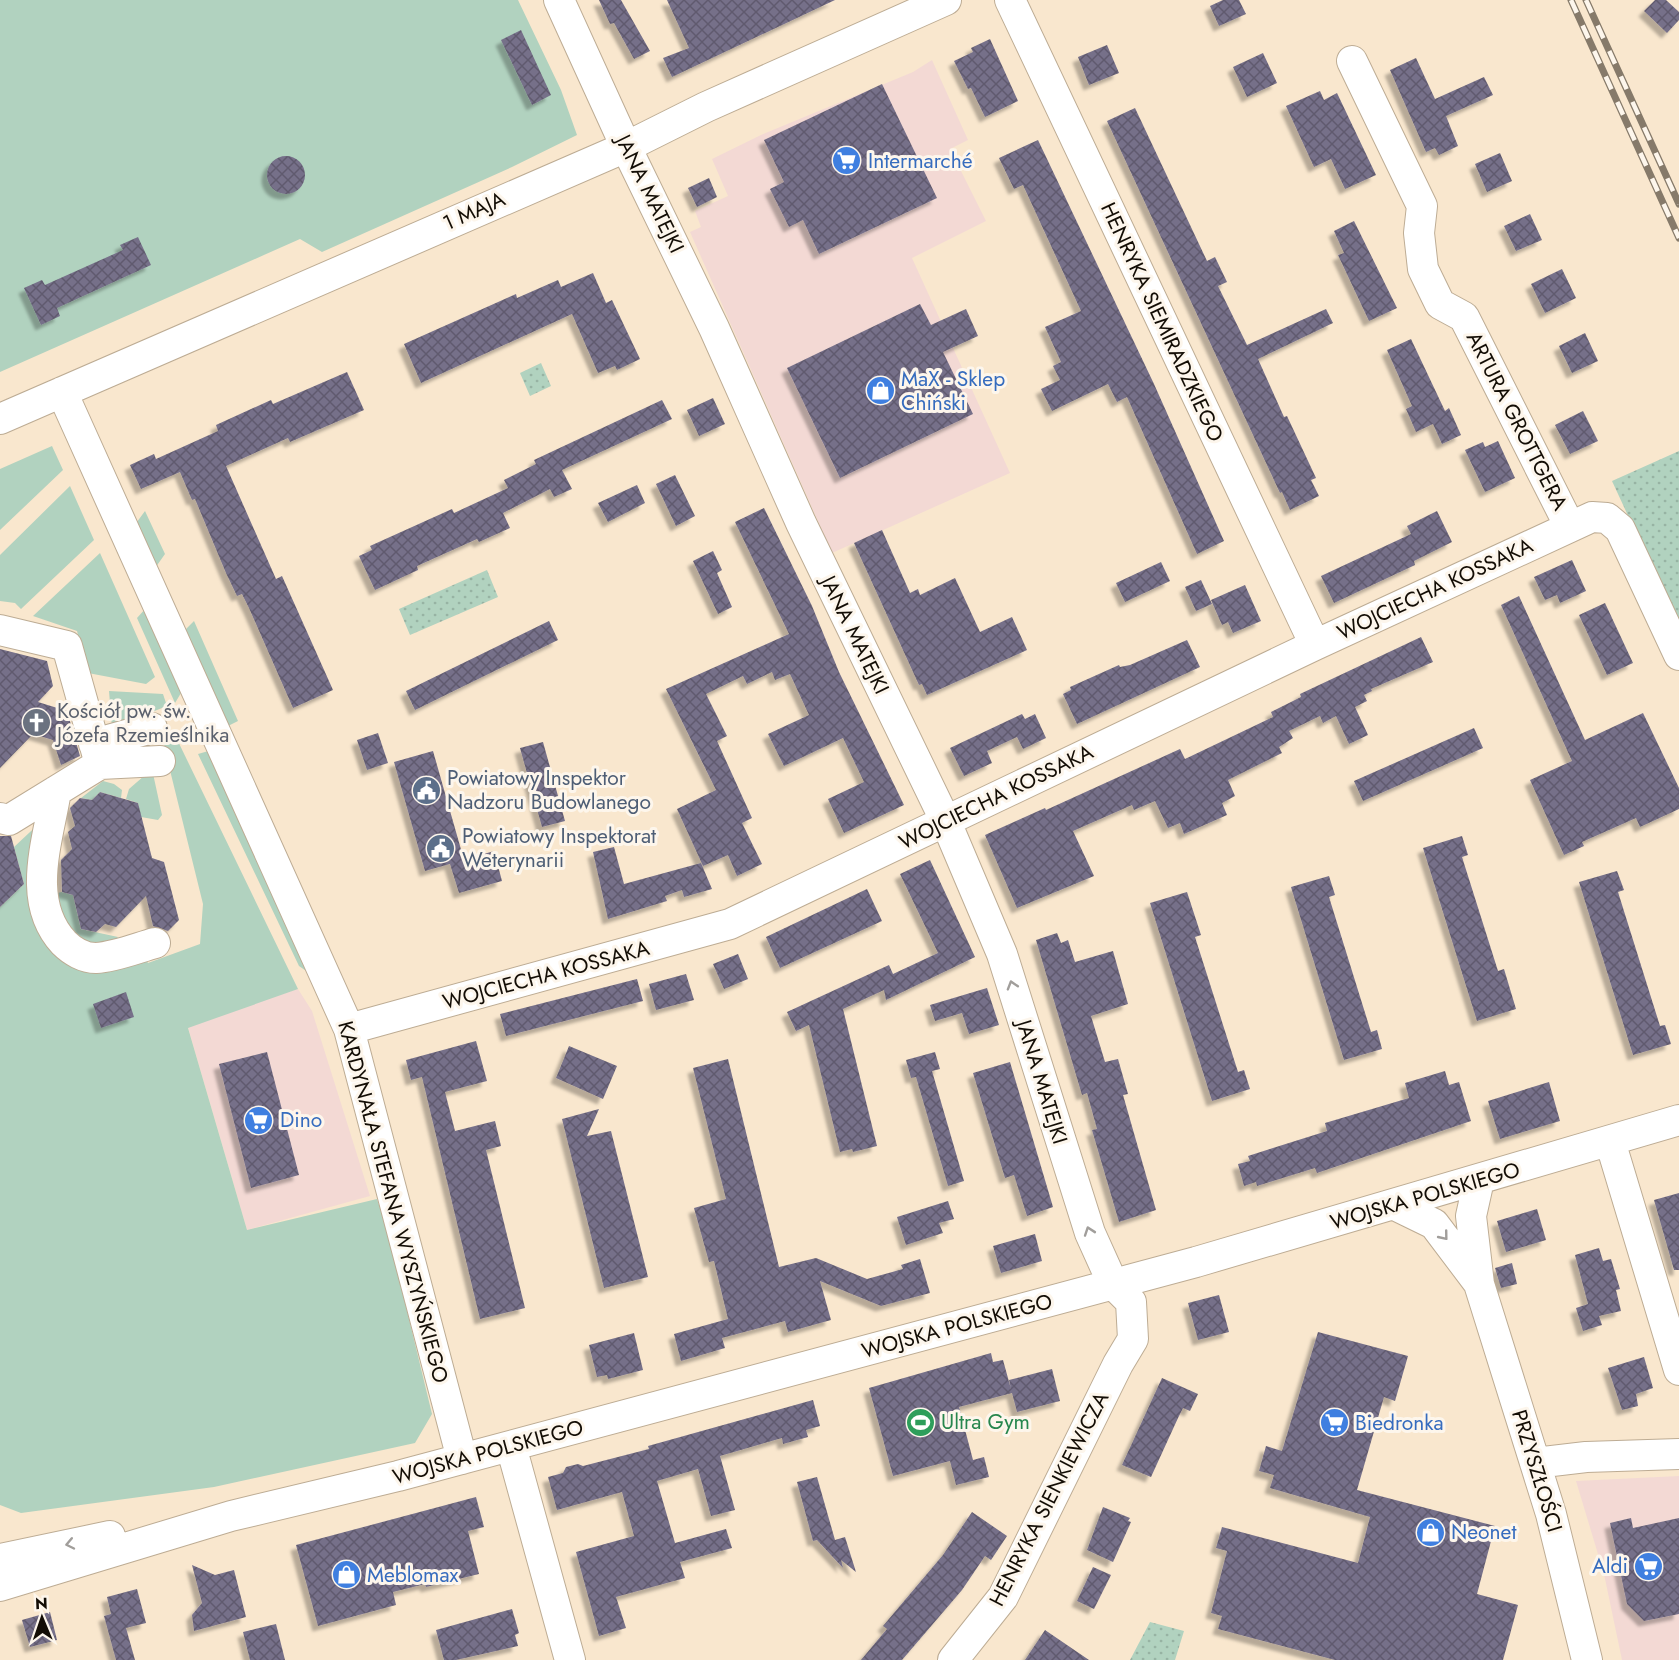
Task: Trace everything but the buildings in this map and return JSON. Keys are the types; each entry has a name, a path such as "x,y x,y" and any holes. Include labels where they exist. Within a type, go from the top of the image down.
{"street":[{"name":"JANA MATEJKI","path":"559,0 626,147 714,328 801,523 946,822 1002,954 1089,1233 1113,1284"},
{"name":"1 MAJA","path":"0,419 626,147 706,107 946,0"},
{"name":"HENRYKA SIEMIRADZKIEGO","path":"1010,0 1315,645"},
{"name":"ARTURA GROTTGERA","path":"1352,61 1422,206 1419,233 1423,269 1427,278 1440,304 1464,317 1570,527"},
{"name":"KARDYNAŁA STEFANA WYSZYŃSKIEGO","path":"62,392 349,1029 462,1459"},
{"name":"WOJCIECHA KOSSAKA","path":"349,1029 730,924 1315,645 1592,517 1607,518 1620,529 1679,655"},
{"path":"0,630 66,646 97,754"},
{"path":"0,818 9,820 56,791 97,754 152,728"},
{"path":"97,754 160,761"},
{"path":"56,791 41,885 45,914 56,935 70,949 97,958 155,943"},
{"name":"WOJSKA POLSKIEGO","path":"0,1586 231,1516 462,1459 1113,1284 1395,1205 1679,1120"},
{"path":"1610,1141 1679,1370"},
{"name":"PRZYSZŁOŚCI","path":"1479,1180 1471,1216 1479,1284 1557,1537 1587,1660"},
{"name":"PRZYSZŁOŚCI","path":"1395,1205 1434,1224 1479,1284"},
{"name":"HENRYKA SIENKIEWICZA","path":"953,1660 1003,1597 1118,1364 1115,1325 1110,1309 1113,1284"},
{"path":"511,1446 570,1660"},
{"path":"1535,1463 1586,1457 1679,1454"},
{"name":"WOJSKA POLSKIEGO","path":"5,1555 231,1516"}],"shaded area":[{"path":"932,60 968,140 950,149 986,221 912,258 1010,473 832,553 690,232 701,227 695,211 728,196 712,159 761,135 913,72"},
{"path":"298,989 312,1011 370,1196 247,1230 187,1024"},
{"path":"1679,1476 1679,1660 1622,1660 1604,1574 1576,1481"}],"green space":[{"path":"0,0 518,0 561,90 577,135 512,167 322,252 300,239 0,372"},
{"path":"541,363 551,386 530,396 520,373"},
{"path":"52,446 63,470 0,530 0,469"},
{"path":"1679,451 1679,626 1612,481"},
{"path":"70,486 94,540 21,609 15,603 0,601 0,555"},
{"path":"145,511 165,554 153,571 134,526"},
{"path":"100,553 155,677 146,684 88,673 77,631 33,616"},
{"path":"487,570 498,597 410,635 399,609"},
{"path":"146,608 184,688 175,703 137,618"},
{"path":"194,621 238,721 228,726 182,633"},
{"path":"109,691 163,694 167,706 112,728"},
{"path":"173,731 298,989 188,1028 247,1230 377,1199 388,1232 432,1414 415,1443 214,1487 21,1513 0,1505 0,907 24,884 14,847 45,818 53,938 144,955 148,963 200,944 203,904 164,746"},
{"path":"212,750 315,977 299,966 198,754"},
{"path":"152,769 162,815 158,820 141,817 138,803 126,799 129,789"},
{"path":"103,781 114,784 122,790 121,798 100,792 92,800 81,798"},
{"path":"57,893 73,895 81,929 118,937 108,949 66,936"},
{"path":"1150,1622 1184,1631 1175,1660 1130,1660"}],"railway":[{"path":"1571,0 1679,238"},
{"path":"1586,0 1679,204"}],"place":[{"name":"Intermarché","path":"847,161"},
{"name":"MaX - Sklep Chiński","path":"880,391"},
{"name":"Kościół pw. św. Józefa Rzemieślnika","path":"36,723"},
{"name":"Powiatowy Inspektor Nadzoru Budowlanego","path":"426,790"},
{"name":"Powiatowy Inspektorat Weterynarii","path":"441,848"},
{"name":"Dino","path":"259,1120"},
{"name":"Ultra Gym","path":"920,1422"},
{"name":"Biedronka","path":"1334,1423"},
{"name":"Neonet","path":"1430,1532"},
{"name":"Aldi","path":"1649,1566"},
{"name":"Meblomax","path":"346,1575"}]}
